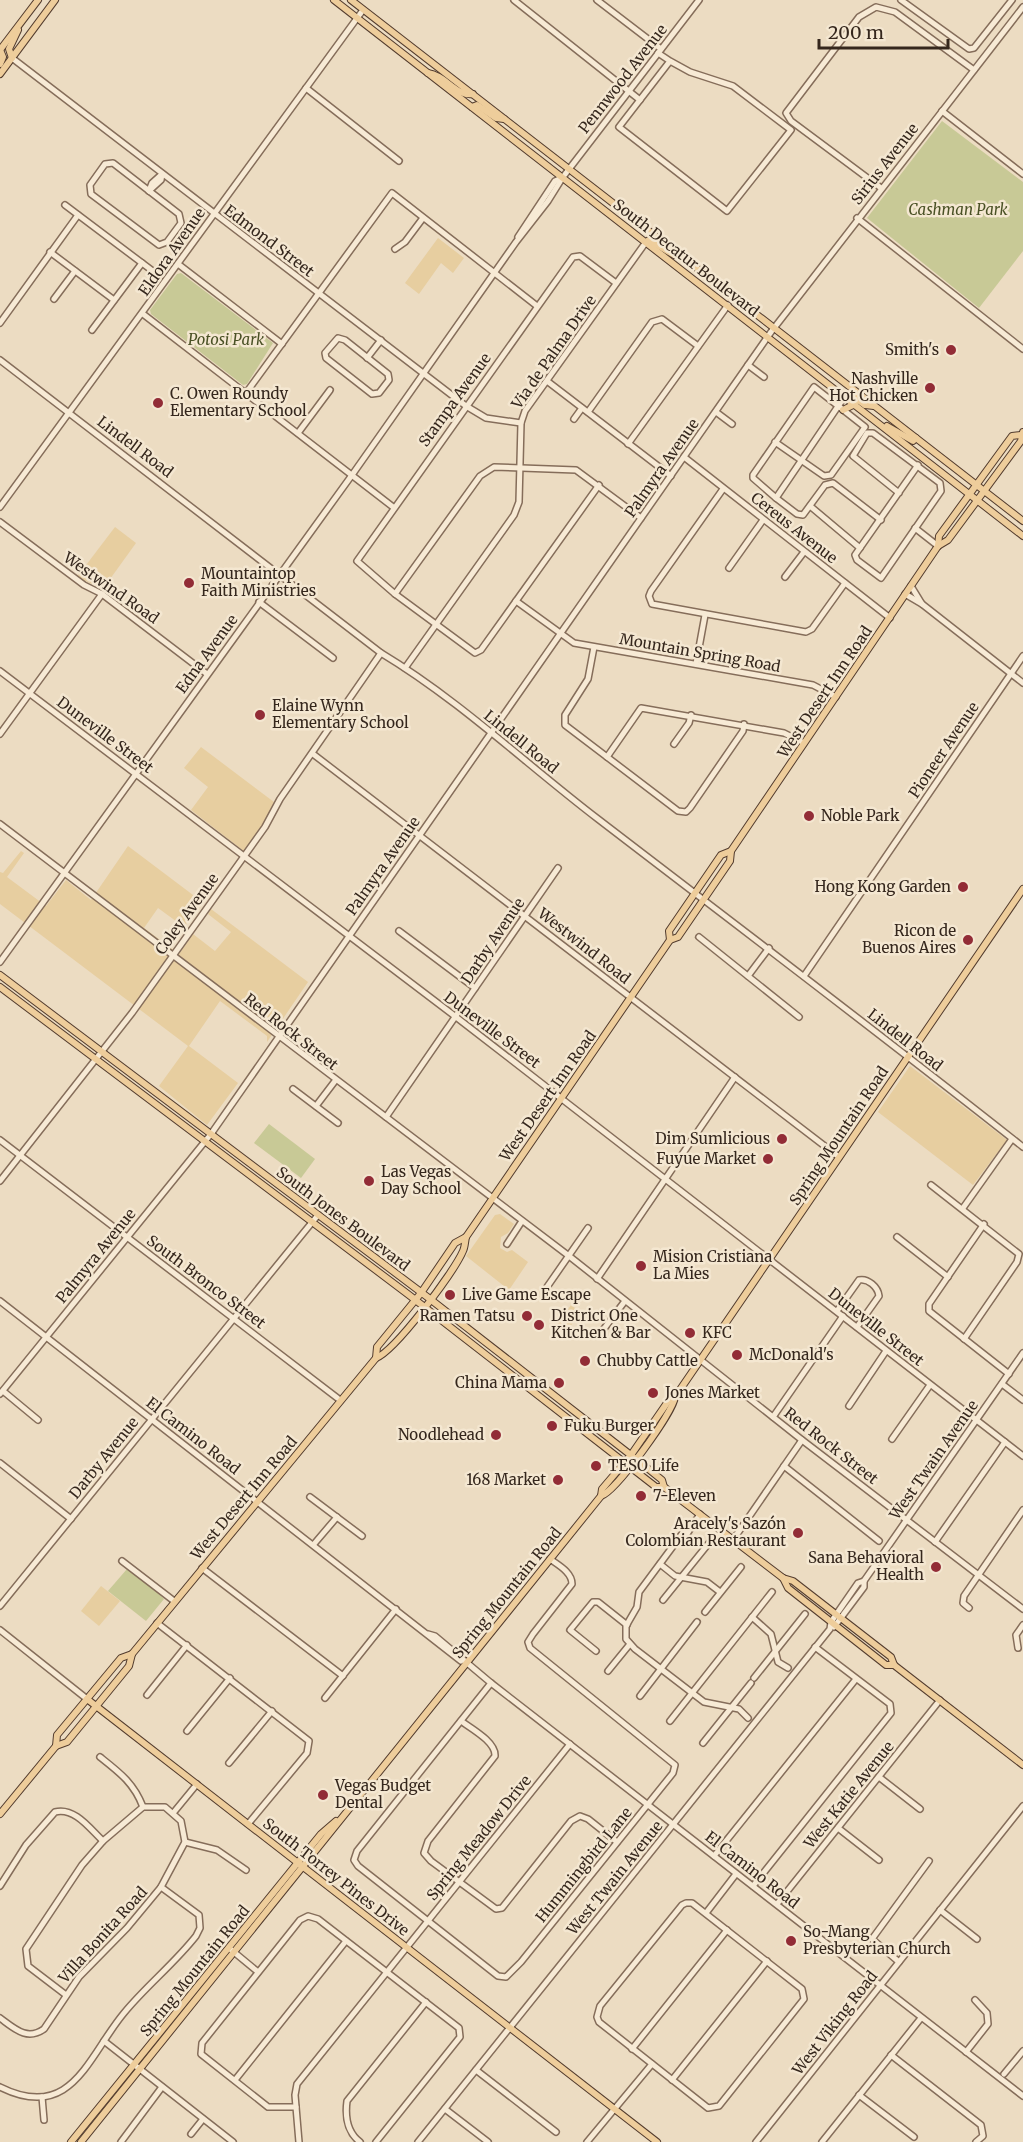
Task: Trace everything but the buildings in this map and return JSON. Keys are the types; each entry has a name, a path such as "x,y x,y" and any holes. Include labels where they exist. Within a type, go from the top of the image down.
{"main road":[{"path":"0,64 3,57 0,50 38,0"},
{"path":"0,74 55,0"},
{"name":"South Decatur Boulevard","path":"334,0 472,107 677,254 1023,521"},
{"name":"South Decatur Boulevard","path":"351,0 505,119 646,242 1023,536"},
{"path":"12,58 9,49 16,39 19,26"},
{"path":"428,73 439,76 461,93 473,94"},
{"path":"472,107 477,105 496,117 505,119"},
{"path":"646,242 654,241 673,255 677,254"},
{"path":"845,396 850,394 865,405 875,406"},
{"path":"840,409 855,404"},
{"path":"879,423 913,441 916,438"},
{"name":"West Desert Inn Road","path":"0,1814 56,1746 67,1742 129,1666 132,1654 174,1601 340,1400 376,1358 386,1354 430,1299 464,1250 466,1237 492,1198 670,940 678,937 730,861 731,850 938,546 948,540 1021,441 1022,433 1012,436 968,492 939,536 938,546"},
{"name":"West Desert Inn Road","path":"670,940 669,931 721,855 731,850"},
{"name":"Spring Mountain Road","path":"71,2142 301,1865 321,1834 340,1817 466,1663 601,1496 602,1489 633,1457 669,1400 675,1397 1023,889"},
{"name":"South Jones Boulevard","path":"0,975 430,1299 662,1480 664,1487"},
{"name":"South Jones Boulevard","path":"0,987 415,1300 656,1487 664,1487 783,1578 794,1581 891,1657 894,1665 1023,1765"},
{"name":"West Desert Inn Road","path":"376,1358 376,1347 421,1293 455,1243 466,1237"},
{"path":"522,1383 525,1373"},
{"name":"South Jones Boulevard","path":"783,1578 788,1588 832,1626 886,1665 894,1665"},
{"name":"West Desert Inn Road","path":"56,1746 57,1735 121,1658 132,1654"},
{"name":"South Torrey Pines Drive","path":"87,1699 657,2142"},
{"name":"Spring Mountain Road","path":"79,2142 140,2070 231,1951"},
{"path":"79,2142 84,2126"}],"street":[{"path":"514,0 641,98"},
{"path":"597,0 670,61 690,72 733,86 791,130 727,211 619,127 670,61"},
{"name":"Pennwood Avenue","path":"566,173 699,0"},
{"path":"901,0 969,49 974,48 1012,0"},
{"path":"881,188 791,121 786,112 859,17 876,7 895,12 974,70"},
{"name":"Sirius Avenue","path":"768,337 857,218 1023,7"},
{"name":"Eldora Avenue","path":"0,507 363,10"},
{"path":"1016,16 1023,21"},
{"name":"Edmond Street","path":"12,58 466,406 486,418 521,423"},
{"path":"306,88 399,161"},
{"path":"942,111 1023,174"},
{"path":"113,163 149,191 182,218 181,223 164,244 159,244 91,194 90,185 105,164 113,163"},
{"name":"Edna Avenue","path":"0,962 352,475 516,242 523,227 555,181 566,173"},
{"path":"149,191 156,177 162,174"},
{"path":"246,393 392,194 537,306"},
{"path":"65,205 158,275"},
{"path":"0,323 78,215"},
{"path":"395,249 405,242 423,218"},
{"path":"857,218 1023,349"},
{"name":"Via de Palma Drive","path":"405,668 514,515 519,502 521,423 525,411 646,242"},
{"path":"50,252 114,300"},
{"name":"Stampa Avenue","path":"395,594 357,561 393,507 576,255 616,283"},
{"path":"92,330 142,264"},
{"path":"178,264 282,344"},
{"path":"54,299 75,271"},
{"path":"628,444 728,305"},
{"path":"143,314 393,507"},
{"path":"588,412 652,322 658,319 698,346"},
{"name":"Palmyra Avenue","path":"1,1393 211,1134 768,337"},
{"path":"338,338 367,358 389,377 376,395 325,356 338,338"},
{"path":"367,358 381,340"},
{"name":"Lindell Road","path":"0,360 381,653 405,668 491,733 565,794 769,948 1023,1147"},
{"path":"748,365 764,377"},
{"path":"547,381 670,476"},
{"path":"775,442 794,458 802,460 824,476 831,475 865,427 814,387 775,442 753,474 753,478 797,514 803,515 825,485 833,483 880,520"},
{"path":"298,433 330,390"},
{"path":"777,498 840,409 845,396"},
{"path":"574,419 582,408"},
{"path":"716,412 732,424"},
{"path":"899,493 853,456 867,433 873,433 918,465 940,483 941,491 880,578 857,560 855,555 899,493 918,465"},
{"name":"Cereus Avenue","path":"684,457 890,618"},
{"path":"599,485 481,650 475,653 395,594 480,476 494,467 569,468 584,474 599,485 641,518"},
{"path":"723,489 651,591 649,601 657,606 809,631 844,583"},
{"path":"810,506 860,548"},
{"path":"729,568 763,519"},
{"name":"Westwind Road","path":"0,522 84,585 102,594 207,674"},
{"path":"915,528 938,546"},
{"path":"785,577 804,552"},
{"path":"911,586 922,604 1023,683"},
{"path":"0,734 102,594"},
{"path":"905,594 922,604"},
{"name":"Mountain Spring Road","path":"516,601 574,643 813,685 836,697"},
{"path":"259,602 333,658"},
{"path":"696,664 705,615"},
{"path":"594,647 588,679 563,719 565,725 678,811 684,812 690,808 743,731 744,724"},
{"name":"Coley Avenue","path":"0,1181 97,1060 244,856 381,653"},
{"name":"Pioneer Avenue","path":"804,976 1023,656"},
{"name":"Duneville Street","path":"0,671 456,1017 1023,1456"},
{"path":"607,757 641,708 744,724 784,733 804,743"},
{"path":"674,744 689,723 691,714"},
{"name":"Westwind Road","path":"313,754 839,1157"},
{"name":"Red Rock Street","path":"0,824 172,954 278,1038 569,1256 802,1440 1023,1609"},
{"name":"Darby Avenue","path":"386,1117 558,868"},
{"path":"399,931 475,988"},
{"path":"699,937 799,1017"},
{"path":"748,976 769,948"},
{"path":"597,1279 735,1077"},
{"path":"316,1106 335,1081"},
{"path":"293,1089 338,1123"},
{"path":"963,1208 1012,1139"},
{"name":"South Bronco Street","path":"0,1140 340,1400"},
{"path":"931,1185 984,1224 1019,1254 1017,1262 964,1340"},
{"name":"Darby Avenue","path":"0,1606 318,1215"},
{"path":"507,1244 522,1221"},
{"path":"984,1224 929,1308 932,1314 1008,1374"},
{"path":"547,1287 588,1228"},
{"path":"897,1237 948,1277"},
{"path":"837,1311 859,1280 866,1280 877,1289 879,1296 857,1327"},
{"name":"El Camino Road","path":"0,1301 314,1544 456,1658 466,1663 1023,2096"},
{"path":"603,1330 625,1301"},
{"path":"773,1417 843,1316"},
{"path":"849,1406 886,1351"},
{"name":"West Twain Avenue","path":"418,2142 864,1587 864,1581 1023,1354"},
{"path":"1002,1384 1023,1400"},
{"path":"892,1439 930,1385"},
{"path":"1,1393 38,1420"},
{"path":"733,1540 802,1440"},
{"path":"935,1542 1005,1442"},
{"path":"0,1464 71,1519"},
{"path":"784,1466 879,1541"},
{"path":"310,1497 362,1536"},
{"path":"969,1608 963,1603 964,1596 1023,1510"},
{"path":"700,1514 687,1534 639,1592 637,1607 627,1625 626,1639 692,1693 715,1706 734,1708 754,1724"},
{"path":"314,1544 336,1517"},
{"path":"663,1600 709,1543"},
{"name":"Hummingbird Lane","path":"428,1921 498,1976 506,1977 521,1962 673,1773 675,1765 528,1645 532,1634 572,1584 572,1578 566,1571 550,1559"},
{"path":"122,1561 174,1601"},
{"path":"660,1564 675,1576 707,1582 720,1592"},
{"path":"705,1612 741,1567"},
{"path":"202,1568 343,1676"},
{"path":"670,1721 772,1592"},
{"path":"596,1651 570,1630 593,1602 598,1602 627,1625"},
{"path":"325,1698 396,1609"},
{"path":"703,1743 734,1708 753,1680 776,1656 805,1614"},
{"path":"752,1617 771,1634 776,1656 794,1674"},
{"path":"640,1696 697,1622"},
{"path":"157,1623 306,1737 310,1745 307,1753 248,1824"},
{"path":"1018,1648 1016,1635 1023,1625"},
{"name":"South Torrey Pines Drive","path":"0,1630 87,1699"},
{"path":"608,1671 630,1644"},
{"path":"147,1695 187,1646"},
{"path":"753,1886 889,1717 892,1708 890,1704 815,1647"},
{"path":"187,1731 230,1678"},
{"path":"714,1856 856,1679"},
{"path":"428,1921 358,1866 354,1860 357,1851 491,1683"},
{"name":"West Katie Avenue","path":"777,1904 940,1700"},
{"path":"229,1763 272,1711"},
{"path":"461,1721 491,1744 496,1752 495,1756 428,1841 424,1853 490,1907 499,1909 571,1821 580,1816 588,1819 617,1842"},
{"name":"Spring Meadow Drive","path":"299,2142 297,2084 570,1744"},
{"path":"100,1757 127,1778 143,1807"},
{"path":"879,1777 920,1809"},
{"path":"174,1812 197,1784"},
{"name":"West Viking Road","path":"756,2142 880,1985 896,1960 940,1910 1023,1806"},
{"path":"66,1995 28,1966 25,1957 26,1949 69,1884 103,1841 143,1807 165,1807 174,1812 181,1821 185,1842 217,1850 246,1870"},
{"path":"0,1886 42,1823 60,1810 75,1814 103,1841"},
{"path":"838,1828 879,1860"},
{"name":"Villa Bonita Road","path":"0,2018 16,2030 31,2035 44,2029 66,1995 99,1956 145,1909 161,1887 185,1842"},
{"path":"896,1960 874,1943 873,1935 930,1862"},
{"path":"706,1913 736,1874"},
{"path":"0,2087 25,2096 42,2097 64,2090 76,2081 123,2014 196,1936 200,1919 192,1907 161,1887"},
{"path":"692,1903 706,1913 802,1989 804,1994 790,2017 719,2106 714,2109 708,2108 632,2049 599,2022 597,2017 600,2006 681,1905 692,1903"},
{"path":"940,1910 977,1939"},
{"path":"296,2107 268,2107 201,2054 199,2050 202,2043 300,1920 308,1916 318,1919 426,2002 461,2033 376,2142"},
{"path":"632,2049 727,1929"},
{"path":"235,2080 346,1941"},
{"path":"231,1951 258,1972"},
{"path":"672,2080 767,1961"},
{"path":"966,2052 987,2024 987,2013 975,2000"},
{"path":"360,2142 351,2134 348,2127 347,2101 426,2002"},
{"path":"832,2142 824,2139 921,2018"},
{"path":"104,2041 233,2142"},
{"path":"1004,2074 1023,2051"},
{"path":"891,2055 981,2125 984,2130 983,2136 976,2142"},
{"path":"587,2142 652,2064"},
{"path":"476,2070 556,2132"},
{"path":"121,2142 162,2087"},
{"path":"859,2095 914,2138"},
{"path":"42,2097 44,2120"},
{"path":"445,2109 488,2142"},
{"path":"191,2134 203,2119"}],"green space":[{"name":"Cashman Park","path":"942,121 1023,182 1023,251 979,308 867,218"},
{"name":"Potosi Park","path":"181,273 273,343 247,384 243,385 151,314 150,310 177,274"},
{"path":"269,1124 315,1159 301,1178 254,1143"},
{"path":"127,1569 148,1583 164,1599 146,1621 108,1591"}],"sand":[{"path":"438,238 464,258 453,273 441,263 419,294 405,283"},
{"path":"115,527 136,543 105,586 101,588 77,577"},
{"path":"201,747 274,802 265,823 245,852 191,810 208,787 184,768"},
{"path":"128,846 201,901 184,927 158,908 144,928 179,954 193,934 215,951 231,932 208,914 211,909 308,982 267,1042 267,1036 220,1001 189,1046 238,1083 207,1125 159,1086 188,1046 0,904 0,872 3,873 21,851 24,853 7,877 46,906 66,880 91,900"},
{"path":"910,1066 1007,1140 973,1185 878,1112"},
{"path":"500,1214 514,1224 508,1233 501,1237 500,1248 507,1252 512,1250 528,1262 509,1290 466,1256 495,1215"},
{"path":"571,1305 580,1312 566,1333 556,1326"},
{"path":"101,1586 120,1601 99,1626 81,1611"}],"place":[{"name":"Smith's","path":"951,350"},
{"name":"Nashville Hot Chicken","path":"930,388"},
{"name":"C. Owen Roundy Elementary School","path":"158,403"},
{"name":"Mountaintop Faith Ministries","path":"189,583"},
{"name":"Elaine Wynn Elementary School","path":"260,715"},
{"name":"Noble Park","path":"809,816"},
{"name":"Hong Kong Garden","path":"963,887"},
{"name":"Ricon de Buenos Aires","path":"968,940"},
{"name":"Dim Sumlicious","path":"782,1139"},
{"name":"Fuyue Market","path":"768,1159"},
{"name":"Las Vegas Day School","path":"369,1181"},
{"name":"Mision Cristiana La Mies","path":"641,1266"},
{"name":"Live Game Escape","path":"450,1295"},
{"name":"Ramen Tatsu","path":"527,1316"},
{"name":"District One Kitchen & Bar","path":"539,1325"},
{"name":"KFC","path":"690,1333"},
{"name":"McDonald's","path":"737,1355"},
{"name":"Chubby Cattle","path":"585,1361"},
{"name":"China Mama","path":"559,1383"},
{"name":"Jones Market","path":"653,1393"},
{"name":"Fuku Burger","path":"552,1426"},
{"name":"Noodlehead","path":"496,1435"},
{"name":"TESO Life","path":"596,1466"},
{"name":"168 Market","path":"558,1480"},
{"name":"7-Eleven","path":"641,1496"},
{"name":"Aracely's Sazón Colombian Restaurant","path":"798,1533"},
{"name":"Sana Behavioral Health","path":"936,1567"},
{"name":"Vegas Budget Dental","path":"323,1795"},
{"name":"So-Mang Presbyterian Church","path":"791,1941"}]}
